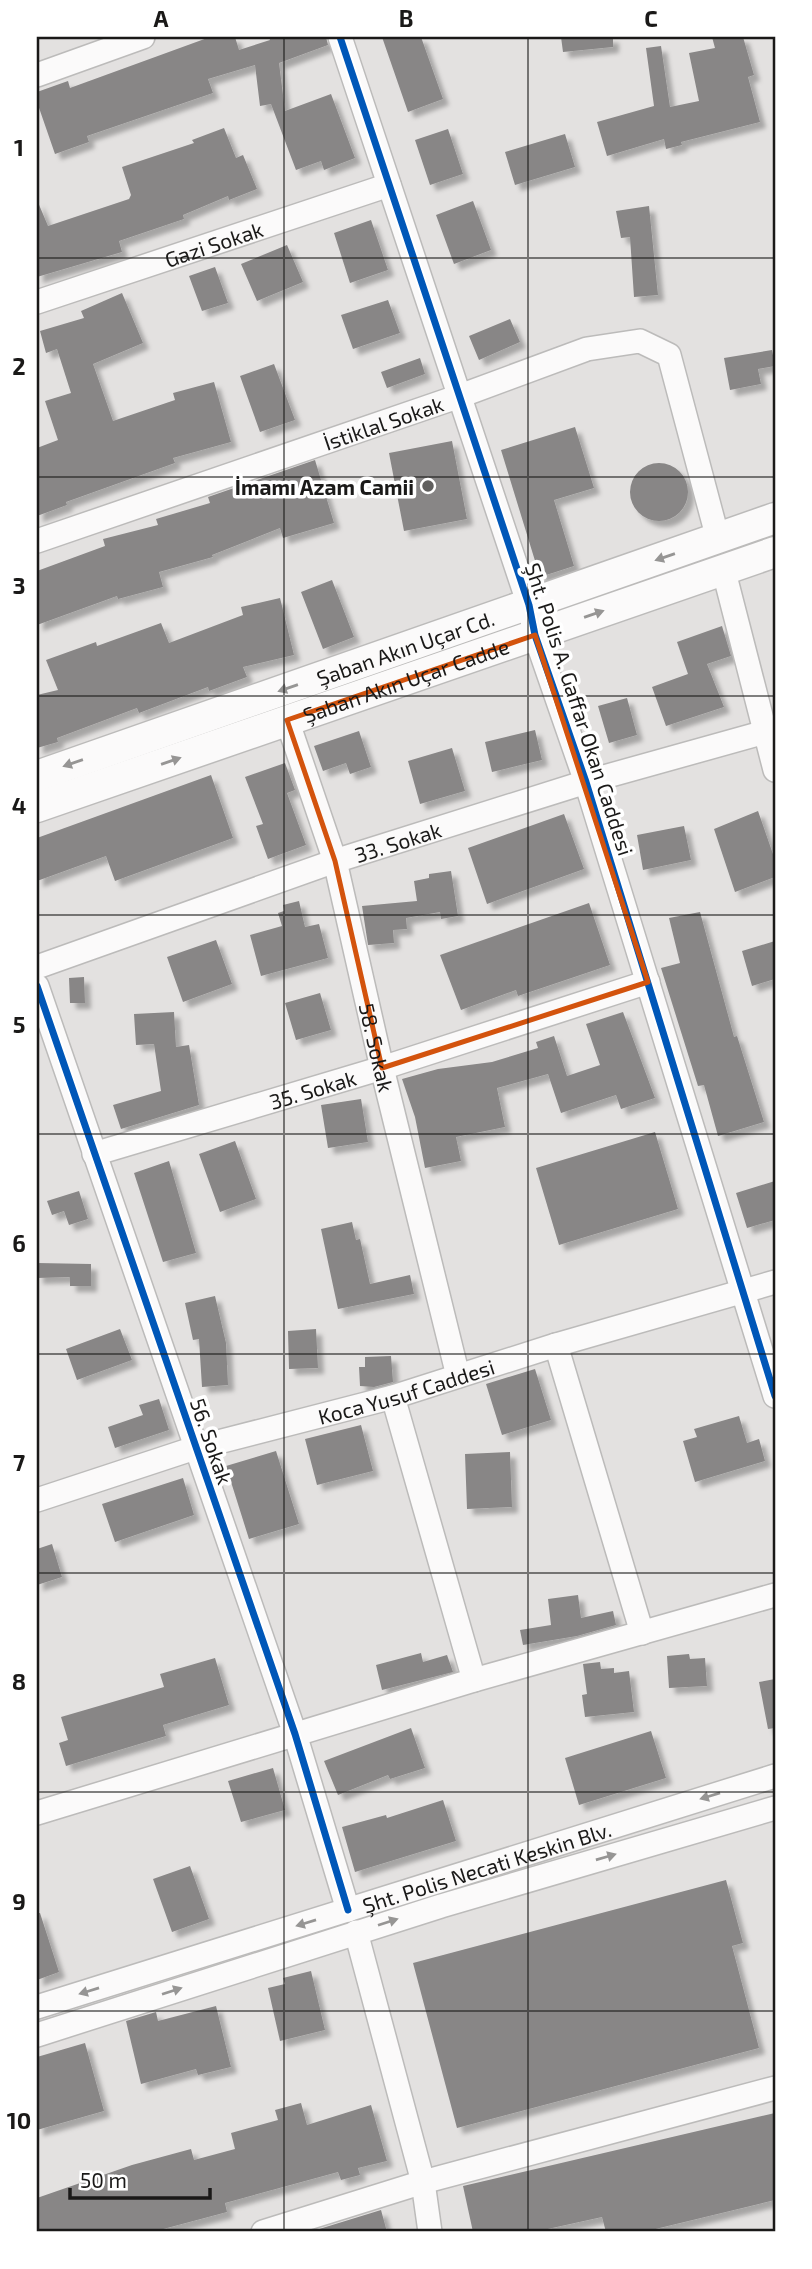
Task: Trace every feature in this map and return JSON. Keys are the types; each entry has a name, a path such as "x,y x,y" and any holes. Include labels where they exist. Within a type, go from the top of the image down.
{"main road":[{"name":"Şaban Akın Uçar Cd.","path":"37,776 775,518"},
{"name":"Şaban Akın Uçar Cadde","path":"37,807 775,552"}],"street":[{"path":"37,75 143,37"},
{"name":"Şht. Polis A. Gaffar Okan Caddesi","path":"340,37 529,605 535,635 586,782 775,1396"},
{"name":"Gazi Sokak","path":"37,302 390,184"},
{"name":"İstiklal Sokak","path":"37,541 460,396 587,349 640,341 669,355 718,539"},
{"path":"723,568 775,769"},
{"name":"58. Sokak","path":"287,720 335,861 382,1068 458,1376"},
{"name":"33. Sokak","path":"37,967 335,861 586,782 765,732"},
{"name":"35. Sokak","path":"94,1154 382,1068 648,982"},
{"name":"56. Sokak","path":"37,986 295,1734 348,1910"},
{"name":"Koca Yusuf Caddesi","path":"37,1500 195,1448 393,1397 556,1345 775,1282"},
{"path":"556,1345 642,1633"},
{"path":"393,1397 474,1680"},
{"path":"37,1812 474,1680 775,1595"},
{"name":"Şht. Polis Necati Keskin Blv.","path":"37,2007 775,1776"},
{"name":"Şht. Polis Necati Keskin Blv.","path":"37,2035 356,1932 775,1808"},
{"path":"356,1932 423,2182 430,2232"},
{"path":"263,2232 423,2182 775,2088"}],"highlighted area":[{"path":"535,635 648,982 382,1068 335,861 287,720"}],"building":[{"path":"210,37 235,37 239,50 270,40 269,37 326,37 328,45 279,63 285,111 331,94 355,158 324,170 321,161 296,170 271,104 260,106 255,65 208,79 213,93 87,136 89,142 55,154 37,102 37,92 68,81 70,88"},
{"path":"382,37 421,37 443,99 408,112"},
{"path":"561,37 613,37 613,47 563,52"},
{"path":"712,37 743,37 754,75 748,77 760,122 681,142 682,145 666,149 664,139 607,156 597,122 654,106 646,48 661,46 670,107 699,101 689,53 715,48"},
{"path":"224,128 236,158 243,155 257,189 229,200 228,196 183,215 184,219 119,241 122,252 37,277 37,200 48,226 129,199 131,195 122,167 194,143 192,140"},
{"path":"448,129 463,174 430,185 415,140"},
{"path":"565,134 575,167 515,185 505,152"},
{"path":"473,201 491,250 454,264 436,215"},
{"path":"649,206 658,295 634,297 630,237 621,238 616,211"},
{"path":"371,220 388,270 350,283 334,233"},
{"path":"287,245 303,282 257,301 241,264"},
{"path":"215,267 228,303 202,311 189,276"},
{"path":"122,293 143,343 93,364 113,421 175,400 173,393 214,382 231,442 173,458 175,463 66,502 67,505 37,516 37,448 58,440 45,401 71,393 57,349 46,353 40,331 84,318 81,311"},
{"path":"388,300 400,333 353,349 341,315"},
{"path":"510,319 520,342 479,360 469,336"},
{"path":"772,350 775,366 758,369 761,384 730,390 724,358"},
{"path":"420,358 425,374 387,388 381,372"},
{"path":"274,364 295,420 260,432 240,376"},
{"path":"575,427 594,488 554,500 574,566 540,577 501,450"},
{"name":"İmamı Azam Camii","path":"452,441 467,519 404,531 389,453"},
{"path":"315,460 334,523 283,538 280,528 212,555 213,557 159,572 163,587 118,599 117,596 37,625 37,571 105,546 103,539 158,525 156,519 210,503 208,497"},
{"path":"659,463 675,468 683,476 688,492 683,508 675,516 659,521 643,516 635,508 630,492 635,476 643,468"},
{"path":"332,580 354,637 323,649 301,592"},
{"path":"280,598 294,655 243,667 247,677 209,691 208,687 139,713 137,708 57,738 58,742 37,748 37,695 58,690 46,660 96,642 97,646 161,623 169,643 243,615 241,607"},
{"path":"722,626 731,656 707,664 724,707 666,726 652,687 688,674 677,642"},
{"path":"627,698 637,735 609,743 598,706"},
{"path":"535,730 542,760 492,772 485,742"},
{"path":"359,731 371,767 350,774 346,763 323,771 314,746"},
{"path":"452,748 465,791 420,804 408,761"},
{"path":"285,763 295,790 287,793 306,845 268,859 256,826 263,824 245,777"},
{"path":"211,775 233,838 115,881 106,856 37,881 37,838"},
{"path":"758,811 775,860 775,877 735,892 714,829"},
{"path":"564,814 584,869 487,904 468,848"},
{"path":"684,826 691,860 643,870 637,835"},
{"path":"451,871 458,916 441,919 440,912 406,918 407,929 393,930 394,943 368,945 362,906 417,901 414,881 429,878 429,874"},
{"path":"299,901 305,927 319,924 328,958 261,976 250,935 282,926 278,913 284,911 283,905"},
{"path":"589,903 610,965 518,996 516,990 461,1010 440,955"},
{"path":"700,912 734,1037 737,1036 764,1122 718,1136 704,1085 698,1086 661,968 680,963 669,918"},
{"path":"216,940 232,984 183,1002 167,957"},
{"path":"775,941 775,979 752,986 742,951"},
{"path":"84,977 85,1003 70,1003 69,978"},
{"path":"320,993 331,1030 296,1040 285,1003"},
{"path":"174,1012 176,1047 189,1045 199,1105 121,1129 113,1105 161,1091 154,1044 136,1045 134,1014"},
{"path":"623,1012 655,1098 621,1109 616,1095 561,1113 548,1074 497,1088 505,1127 456,1137 461,1161 425,1168 415,1117 402,1079 438,1069 492,1062 538,1048 536,1042 554,1036 567,1076 600,1065 586,1024"},
{"path":"361,1099 368,1142 328,1148 321,1105"},
{"path":"655,1132 678,1209 559,1245 536,1168"},
{"path":"235,1141 256,1199 220,1212 199,1154"},
{"path":"169,1161 196,1253 163,1262 134,1173"},
{"path":"775,1181 775,1220 747,1228 736,1193"},
{"path":"79,1191 88,1219 69,1225 64,1211 52,1215 47,1201"},
{"path":"352,1222 356,1240 360,1239 370,1284 410,1275 414,1294 338,1309 321,1229"},
{"path":"37,1263 91,1264 91,1286 70,1286 70,1277 37,1278"},
{"path":"215,1296 226,1343 228,1385 202,1387 199,1339 193,1340 185,1303"},
{"path":"120,1329 132,1360 77,1380 66,1349"},
{"path":"316,1329 318,1368 289,1369 288,1331"},
{"path":"391,1356 393,1382 374,1387 360,1386 359,1367 365,1367 365,1357"},
{"path":"535,1369 551,1420 502,1435 486,1384"},
{"path":"159,1399 169,1430 115,1448 108,1427 143,1415 139,1405"},
{"path":"739,1416 747,1443 759,1439 765,1461 695,1482 683,1441 697,1437 694,1429"},
{"path":"361,1425 373,1471 317,1485 305,1439"},
{"path":"276,1451 299,1524 249,1539 226,1466"},
{"path":"510,1452 512,1507 467,1509 465,1454"},
{"path":"183,1478 194,1515 115,1542 102,1504"},
{"path":"52,1544 62,1577 37,1585 37,1549"},
{"path":"578,1595 581,1618 613,1611 616,1625 577,1636 523,1645 520,1630 551,1625 548,1599"},
{"path":"421,1653 423,1662 447,1655 453,1672 382,1690 376,1665"},
{"path":"689,1654 690,1659 705,1658 707,1686 669,1688 667,1656"},
{"path":"215,1658 229,1705 163,1725 166,1736 66,1766 59,1743 68,1740 61,1717 164,1687 160,1674"},
{"path":"600,1662 601,1669 614,1668 614,1673 629,1671 634,1712 585,1717 582,1695 587,1694 583,1664"},
{"path":"775,1679 775,1728 768,1729 759,1682"},
{"path":"411,1728 425,1768 390,1779 388,1775 338,1795 324,1761"},
{"path":"651,1731 666,1778 579,1805 565,1758"},
{"path":"273,1768 285,1810 241,1822 228,1781"},
{"path":"443,1800 456,1841 355,1872 342,1827 386,1815 387,1818"},
{"path":"190,1866 209,1919 172,1932 153,1879"},
{"path":"726,1880 743,1943 732,1946 759,2048 457,2128 413,1963"},
{"path":"37,1913 40,1913 59,1972 37,1980"},
{"path":"311,1971 325,2030 280,2041 268,1988 285,1984 283,1978"},
{"path":"216,2006 231,2067 198,2075 196,2069 141,2084 126,2021 156,2012 158,2021"},
{"path":"85,2043 104,2111 37,2130 37,2057"},
{"path":"301,2103 307,2125 371,2105 387,2161 358,2168 360,2175 341,2180 338,2172 225,2203 227,2212 152,2232 37,2232 37,2198 132,2165 191,2149 194,2160 235,2149 231,2133 278,2120 275,2110"},
{"path":"775,2113 775,2200 643,2232 606,2232 602,2217 534,2232 473,2232 463,2186"},
{"path":"381,2210 387,2232 316,2232 316,2230"}],"cycle path":[{"path":"340,37 529,605 535,635 586,782 775,1396"},
{"path":"37,986 295,1734 348,1910"}],"place":[{"name":"İmamı Azam Camii","path":"428,486"}]}
